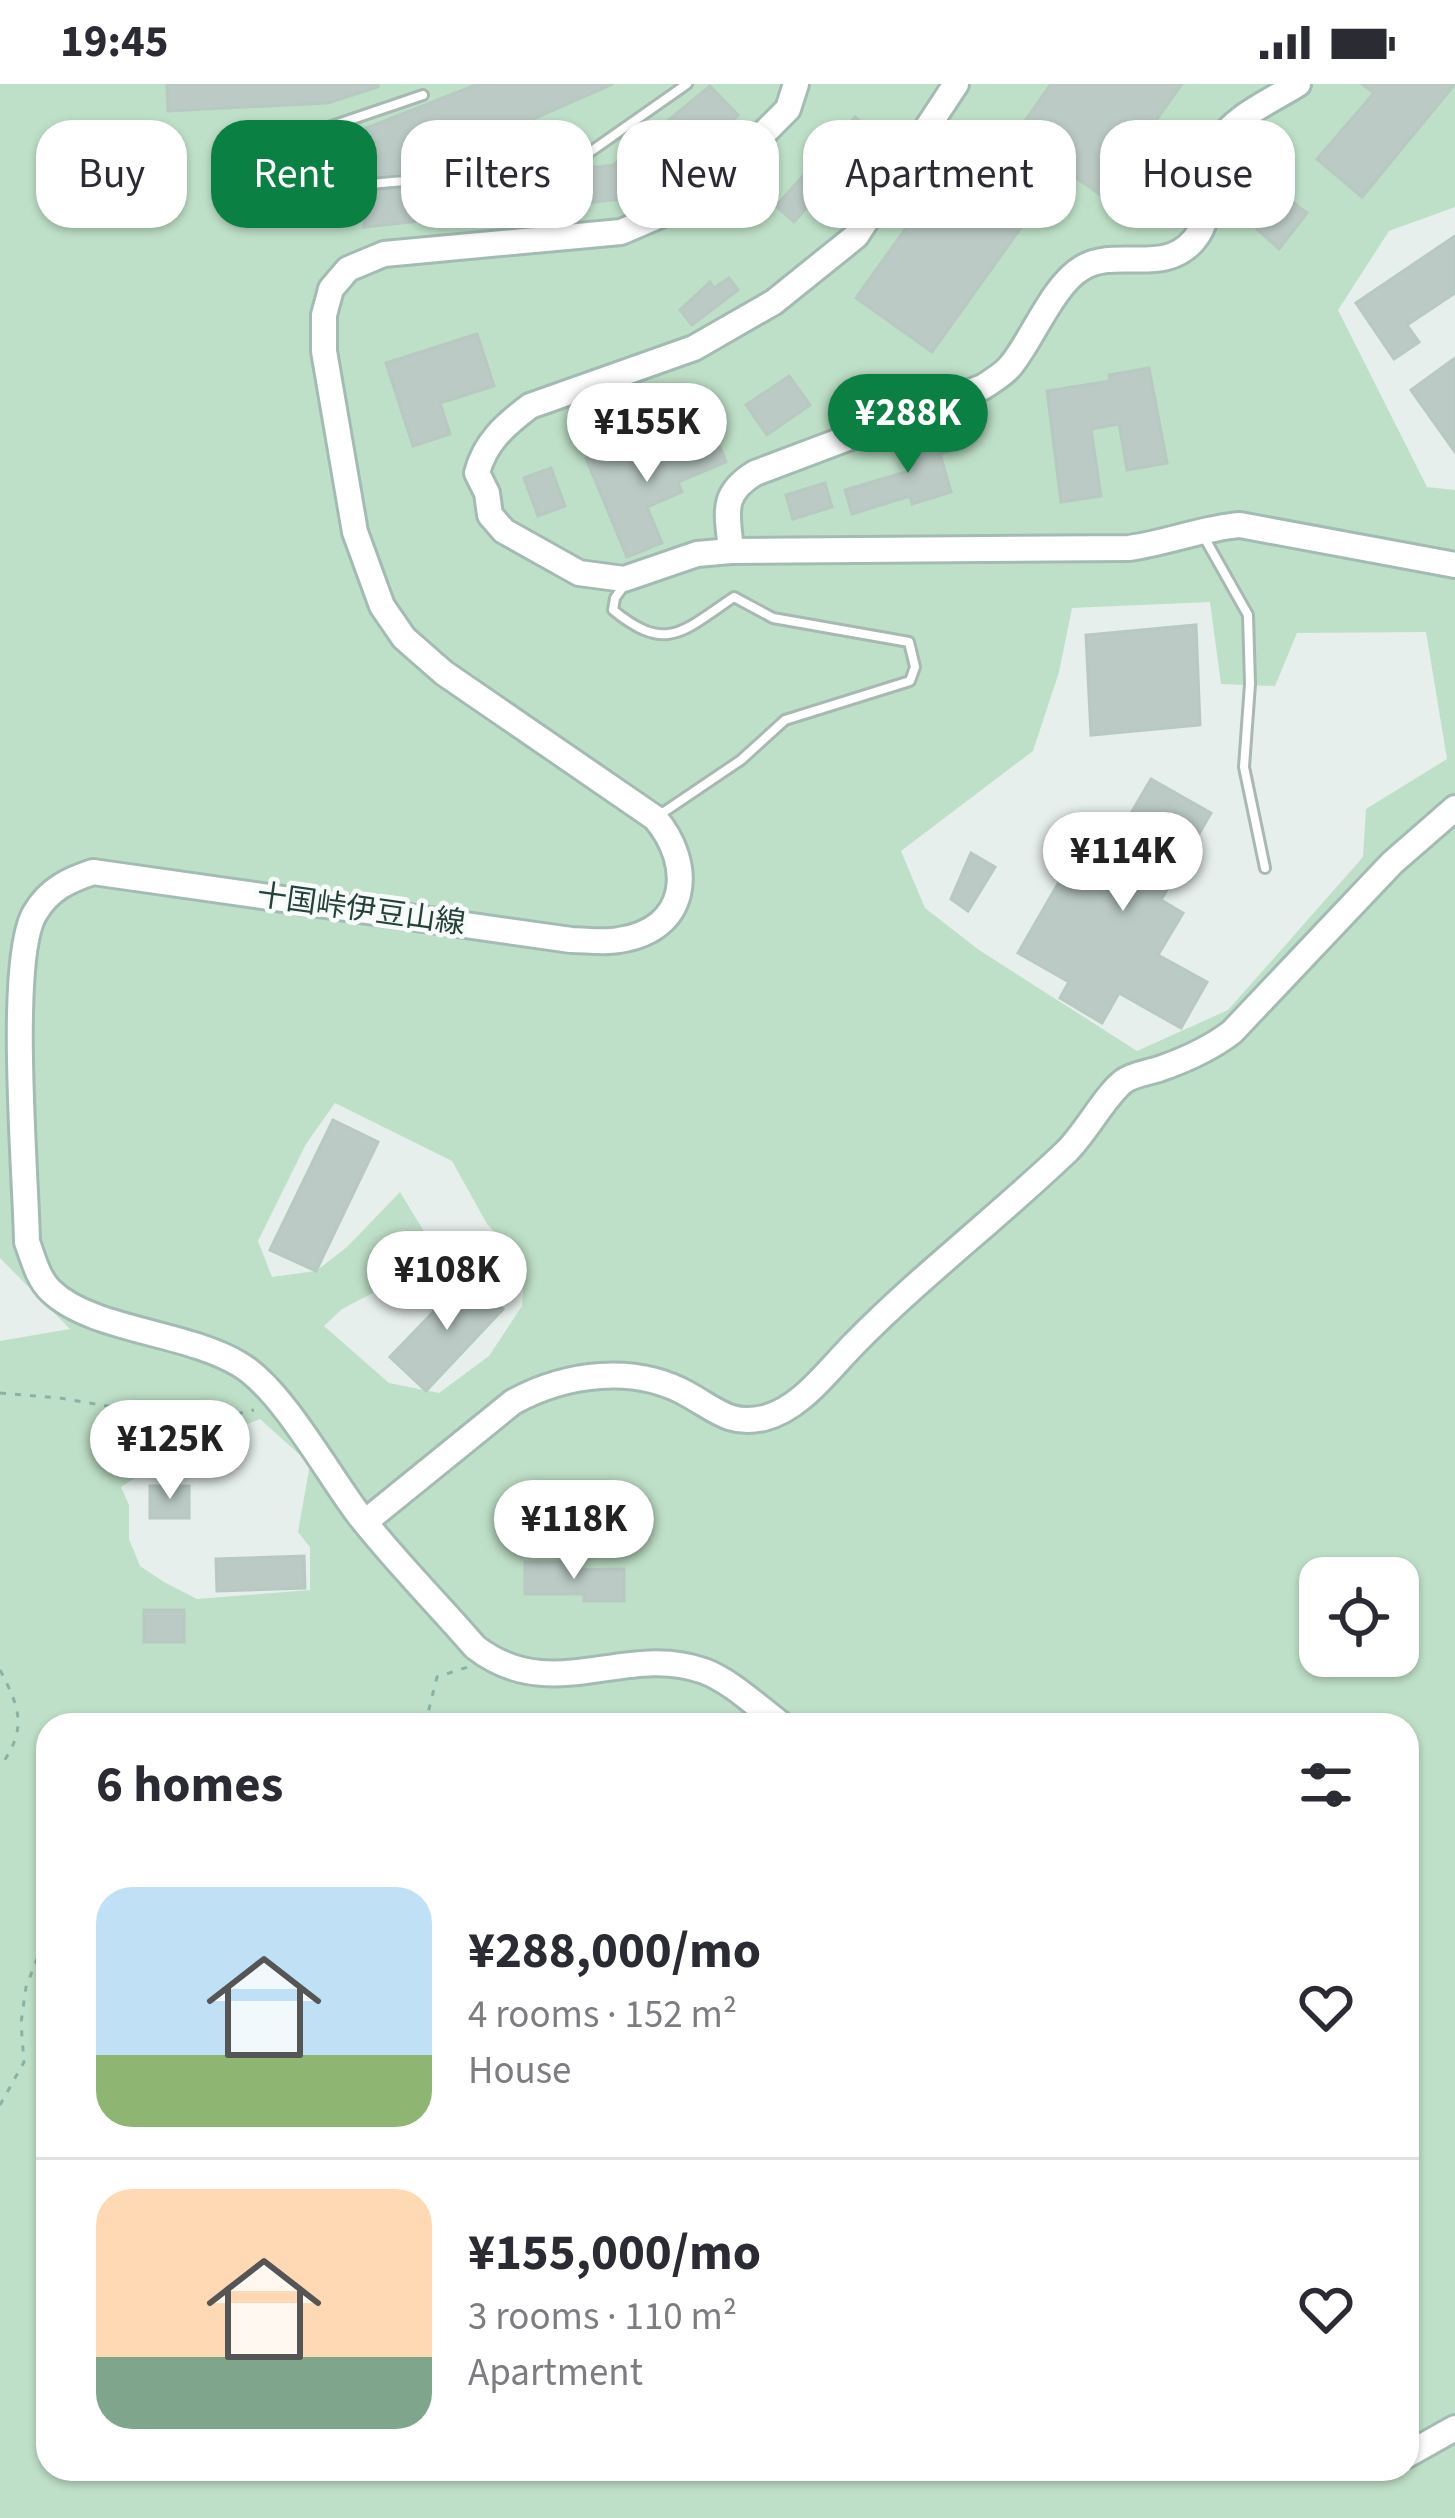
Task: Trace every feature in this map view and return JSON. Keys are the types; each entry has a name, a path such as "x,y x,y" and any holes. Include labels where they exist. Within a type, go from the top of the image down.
{"street":[{"name":"十国峠伊豆山線","path":"765,1713 707,1671 680,1665 540,1675 491,1659 475,1647 365,1522 277,1400 245,1366 203,1344 84,1312 51,1291 38,1272 28,1242 21,1004 23,943 35,912 63,881 93,872 571,940 618,941 644,933 665,918 683,885 681,861 655,818 444,674 404,638 382,606 355,532 324,351 324,315 331,289 348,269 384,254 621,232 664,214 723,174 788,109 796,84"},
{"path":"956,84 856,236 809,276 694,348 530,406 483,449 477,473 487,493 490,515 504,531 579,573 630,578 697,554 731,551 1130,548 1240,525 1455,565"},
{"path":"731,551 728,502 737,484 755,473 983,387 1009,369 1066,281 1080,269 1100,260 1163,260 1182,252 1204,223 1208,172 1218,143 1232,127 1298,84"},
{"path":"365,1522 513,1402 570,1379 644,1377 733,1420 764,1418 790,1408 901,1296 1076,1142 1124,1081 1215,1045 1232,1032 1392,863 1455,808"},
{"path":"1419,2448 1455,2428"}],"lane":[{"path":"423,94 273,146 272,154 322,165 358,184 463,176 590,152 687,84"},
{"path":"1201,530 1248,615 1250,684 1244,767 1265,868"},
{"path":"630,578 614,598 613,610 636,629 662,637 686,628 734,597 772,618 908,642 915,667 910,681 785,720 741,760 655,818"}],"path":[{"path":"0,1393 60,1398 200,1422 239,1416 277,1400"},
{"path":"428,1713 437,1677 491,1659"},
{"path":"0,1670 14,1697 20,1726 0,1767"},
{"path":"0,2105 24,2062 21,2023 36,1962"}],"green space":[{"path":"0,84 1455,84 1455,207 1389,231 1338,310 1427,487 1455,490 1455,2518 0,2518 0,1341 70,1329 0,1258","holes":["1210,602 1221,684 1275,686 1297,633 1426,632 1447,759 1366,809 1363,857 1228,1010 1137,1051 979,950 925,908 901,851 1033,751 1059,672 1072,608","335,1103 452,1161 487,1224 525,1264 522,1306 489,1356 439,1393 389,1383 324,1326 342,1309 415,1271 434,1248 400,1192 347,1247 316,1271 272,1277 258,1241 306,1144","260,1419 310,1464 298,1532 310,1547 310,1590 197,1599 140,1566 129,1539 129,1505 121,1487 170,1455"]}],"building":[{"path":"167,84 378,87 328,103 168,111"},
{"path":"478,84 613,84 531,120 401,120 401,173 377,175 377,124"},
{"path":"1051,84 1182,84 1156,120 1100,120 1100,195 1076,178 1076,120 1026,120"},
{"path":"1362,84 1455,84 1362,197 1317,159 1374,93"},
{"path":"710,86 738,115 733,120 669,120"},
{"path":"617,163 617,200 593,202 593,167"},
{"path":"803,176 803,212 794,222 779,209"},
{"path":"401,189 401,223 377,226 377,191"},
{"path":"1295,204 1307,213 1279,249 1257,229 1295,228"},
{"path":"906,228 1021,228 932,352 856,298"},
{"path":"1455,236 1455,293 1407,325 1419,342 1394,359 1356,303"},
{"path":"729,278 738,290 692,325 680,310 710,282 714,288"},
{"path":"477,334 494,386 440,403 450,434 413,446 386,363"},
{"path":"1455,358 1455,452 1411,390"},
{"path":"1149,368 1167,463 1127,470 1119,424 1091,429 1101,496 1061,502 1047,391 1110,381 1109,375"},
{"path":"789,376 810,405 767,435 746,405"},
{"path":"943,428 949,451 940,454 951,492 912,504 910,496 852,514 845,490 912,470 903,439"},
{"path":"714,433 726,462 678,482 682,492 647,507 662,543 627,557 586,458 627,441 632,454 650,447 654,458"},
{"path":"551,468 565,506 538,516 524,478"},
{"path":"825,483 832,507 793,519 786,495"},
{"path":"1196,625 1200,725 1091,735 1086,635"},
{"path":"1151,779 1211,813 1161,900 1183,913 1158,955 1207,982 1181,1028 1119,993 1102,1023 1060,998 1069,982 1018,953 1089,830 1113,844"},
{"path":"971,853 995,867 968,911 951,899"},
{"path":"333,1120 378,1142 316,1271 270,1250"},
{"path":"468,1276 503,1309 426,1391 390,1357"},
{"path":"150,1486 189,1486 189,1518 150,1518"},
{"path":"304,1556 305,1588 217,1591 216,1559"},
{"path":"525,1562 565,1562 565,1570 624,1569 624,1601 584,1601 584,1594 525,1594"},
{"path":"144,1610 184,1610 184,1642 144,1642"}]}
